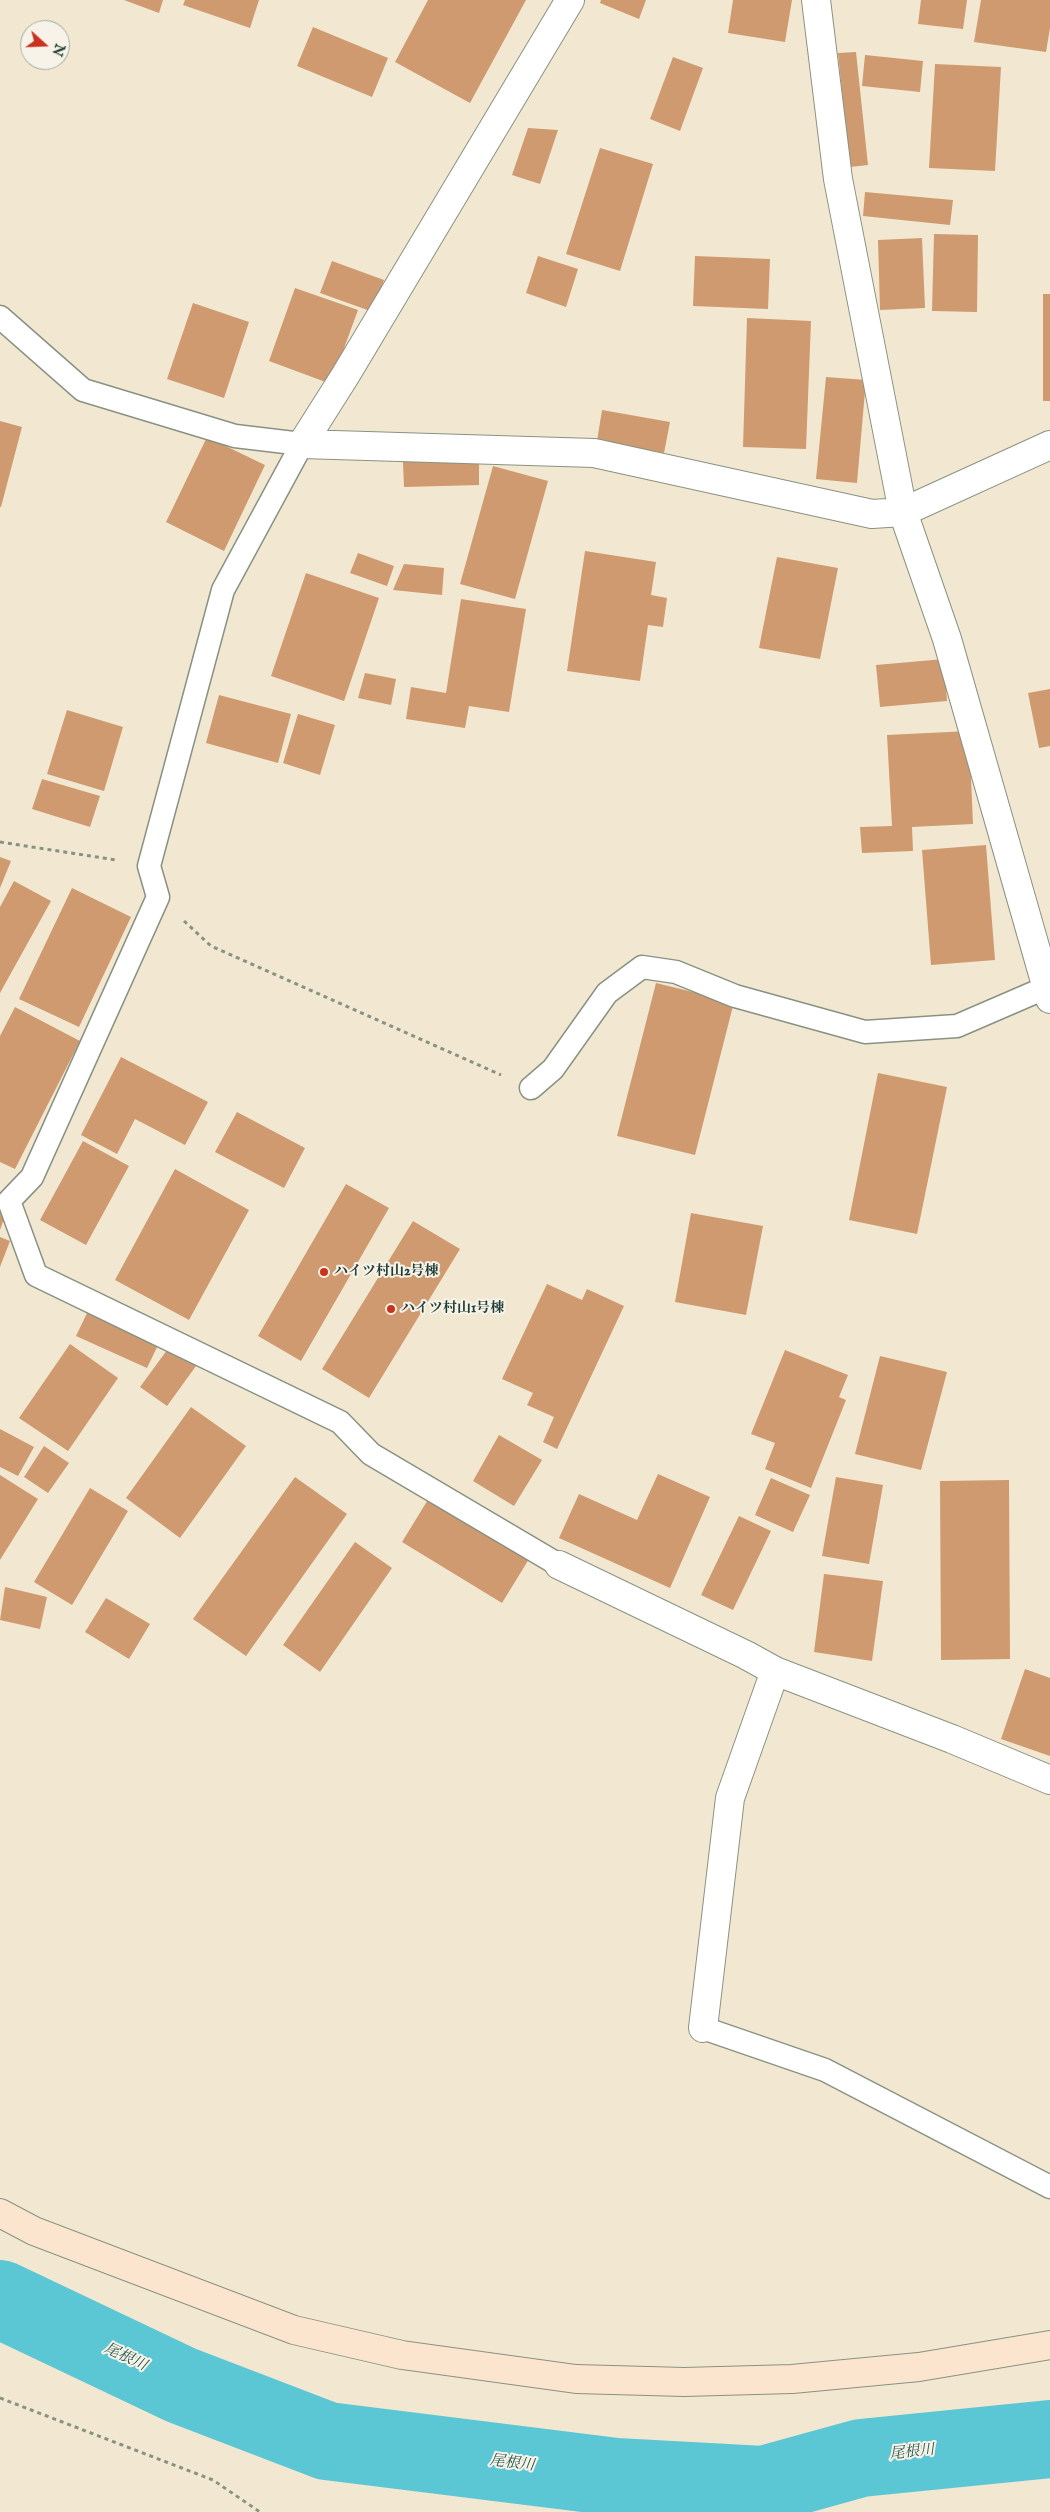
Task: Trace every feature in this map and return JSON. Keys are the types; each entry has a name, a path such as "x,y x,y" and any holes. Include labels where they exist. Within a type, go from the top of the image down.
{"street":[{"path":"302,444 346,376 570,0"},
{"path":"816,0 838,179 903,512 947,639 1048,993"},
{"path":"302,444 594,453 872,514 903,512 1050,445"},
{"path":"559,1565 775,1671 952,1739 1050,1780"},
{"path":"703,2028 730,1798 775,1671"},
{"path":"0,2213 34,2231 294,2330 402,2355 576,2379 684,2382 792,2379 919,2367 1050,2345"}],"lane":[{"path":"0,317 83,390 235,436 302,444 222,590 149,866 158,897 32,1177 5,1200 36,1275 340,1422 371,1454 559,1565"},
{"path":"531,1088 553,1069 608,993 642,967 676,972 735,996 865,1032 957,1026 1048,993"},
{"path":"703,2028 825,2070 1050,2187"}],"path":[{"path":"0,842 149,866"},
{"path":"158,897 211,946 531,1088"},
{"path":"0,2398 213,2480 260,2512"}],"building":[{"path":"124,0 163,0 159,13"},
{"path":"185,0 259,0 250,28 183,5"},
{"path":"428,0 526,0 470,103 395,62"},
{"path":"601,0 646,0 639,19 600,3"},
{"path":"733,0 792,0 785,42 728,33"},
{"path":"921,0 967,0 963,29 918,24"},
{"path":"981,0 1050,0 1050,28 1046,52 974,42"},
{"path":"313,27 388,58 372,97 297,66"},
{"path":"856,52 868,165 850,167 838,53"},
{"path":"865,55 923,61 920,92 862,86"},
{"path":"673,57 703,68 680,131 650,119"},
{"path":"935,64 1001,67 995,171 929,168"},
{"path":"528,128 558,130 540,184 512,175"},
{"path":"600,148 653,164 620,271 566,254"},
{"path":"865,192 953,200 950,225 863,216"},
{"path":"934,234 978,235 977,312 932,311"},
{"path":"922,238 925,308 880,310 878,240"},
{"path":"538,256 578,269 566,307 526,293"},
{"path":"695,256 770,259 768,309 693,306"},
{"path":"332,261 384,280 373,312 320,293"},
{"path":"295,288 358,310 331,384 269,361"},
{"path":"1043,294 1050,294 1050,401 1043,401"},
{"path":"193,303 249,322 224,398 167,379"},
{"path":"747,318 811,321 806,449 743,447"},
{"path":"826,377 866,380 857,483 816,479"},
{"path":"602,410 670,422 664,453 597,441"},
{"path":"0,421 22,427 1,507 0,507"},
{"path":"207,437 265,465 224,551 166,522"},
{"path":"479,459 479,485 404,487 403,462"},
{"path":"493,466 548,481 515,599 460,584"},
{"path":"585,551 656,562 651,595 667,598 663,627 648,625 640,681 567,671"},
{"path":"358,553 394,566 387,586 350,573"},
{"path":"777,557 838,568 820,659 759,648"},
{"path":"404,564 444,568 442,595 393,590"},
{"path":"306,573 379,598 344,701 271,676"},
{"path":"461,599 526,609 509,712 469,706 465,728 406,719 411,687 446,693"},
{"path":"944,659 947,701 880,707 876,665"},
{"path":"365,673 396,679 391,705 358,698"},
{"path":"1050,689 1050,746 1039,748 1028,693"},
{"path":"219,695 291,714 278,763 206,743"},
{"path":"67,710 123,727 104,791 47,774"},
{"path":"298,714 335,725 320,775 283,763"},
{"path":"969,731 973,824 912,827 913,851 862,853 860,827 892,826 887,735"},
{"path":"42,779 100,796 90,827 32,809"},
{"path":"986,845 995,960 931,965 922,850"},
{"path":"0,857 11,861 0,888"},
{"path":"14,881 51,901 0,993 0,907"},
{"path":"72,888 131,917 79,1027 19,999"},
{"path":"656,983 734,1002 695,1155 617,1136"},
{"path":"15,1007 80,1041 15,1169 0,1162 0,1036"},
{"path":"121,1057 208,1102 185,1145 135,1119 117,1154 81,1135"},
{"path":"878,1073 947,1087 917,1234 849,1220"},
{"path":"237,1112 305,1148 284,1188 215,1152"},
{"path":"83,1141 129,1166 86,1245 40,1220"},
{"path":"175,1169 249,1210 189,1320 115,1280"},
{"name":"ハイツ村山2号棟","path":"346,1184 389,1208 301,1361 258,1336"},
{"path":"0,1204 8,1207 0,1230"},
{"path":"691,1213 763,1226 746,1315 675,1302"},
{"name":"ハイツ村山1号棟","path":"413,1221 460,1249 369,1398 322,1369"},
{"path":"0,1237 10,1241 0,1267"},
{"path":"547,1284 582,1300 587,1289 624,1306 557,1449 543,1442 554,1417 527,1405 533,1393 502,1379"},
{"path":"89,1309 160,1341 147,1368 76,1336"},
{"path":"70,1344 118,1378 68,1451 19,1418"},
{"path":"170,1346 196,1366 167,1406 140,1387"},
{"path":"785,1350 848,1375 839,1397 846,1400 811,1488 765,1469 775,1443 751,1434"},
{"path":"880,1356 947,1372 921,1470 855,1454"},
{"path":"191,1407 246,1446 180,1538 126,1498"},
{"path":"0,1429 34,1447 18,1476 0,1467"},
{"path":"499,1435 542,1460 514,1506 473,1481"},
{"path":"44,1446 69,1463 48,1493 24,1477"},
{"path":"658,1474 710,1497 670,1588 559,1538 579,1494 637,1520"},
{"path":"0,1475 38,1499 0,1560"},
{"path":"295,1477 347,1514 246,1656 193,1619"},
{"path":"836,1477 883,1485 869,1564 822,1556"},
{"path":"771,1478 810,1495 793,1532 755,1515"},
{"path":"1009,1480 1010,1659 941,1660 940,1481"},
{"path":"90,1488 128,1511 72,1605 34,1582"},
{"path":"429,1498 529,1559 502,1603 402,1542"},
{"path":"739,1516 771,1531 733,1610 701,1595"},
{"path":"355,1542 392,1568 320,1672 283,1645"},
{"path":"824,1574 883,1581 872,1661 814,1652"},
{"path":"5,1587 47,1597 40,1629 0,1620"},
{"path":"106,1598 150,1624 129,1659 85,1632"},
{"path":"1025,1669 1050,1678 1050,1756 1001,1739"}],"waterway":[{"name":"尾根川","path":"0,2299 181,2385 327,2441 616,2477 763,2485 861,2458 1050,2439"}],"place":[{"name":"ハイツ村山2号棟","path":"324,1272"},
{"name":"ハイツ村山1号棟","path":"391,1309"}]}
